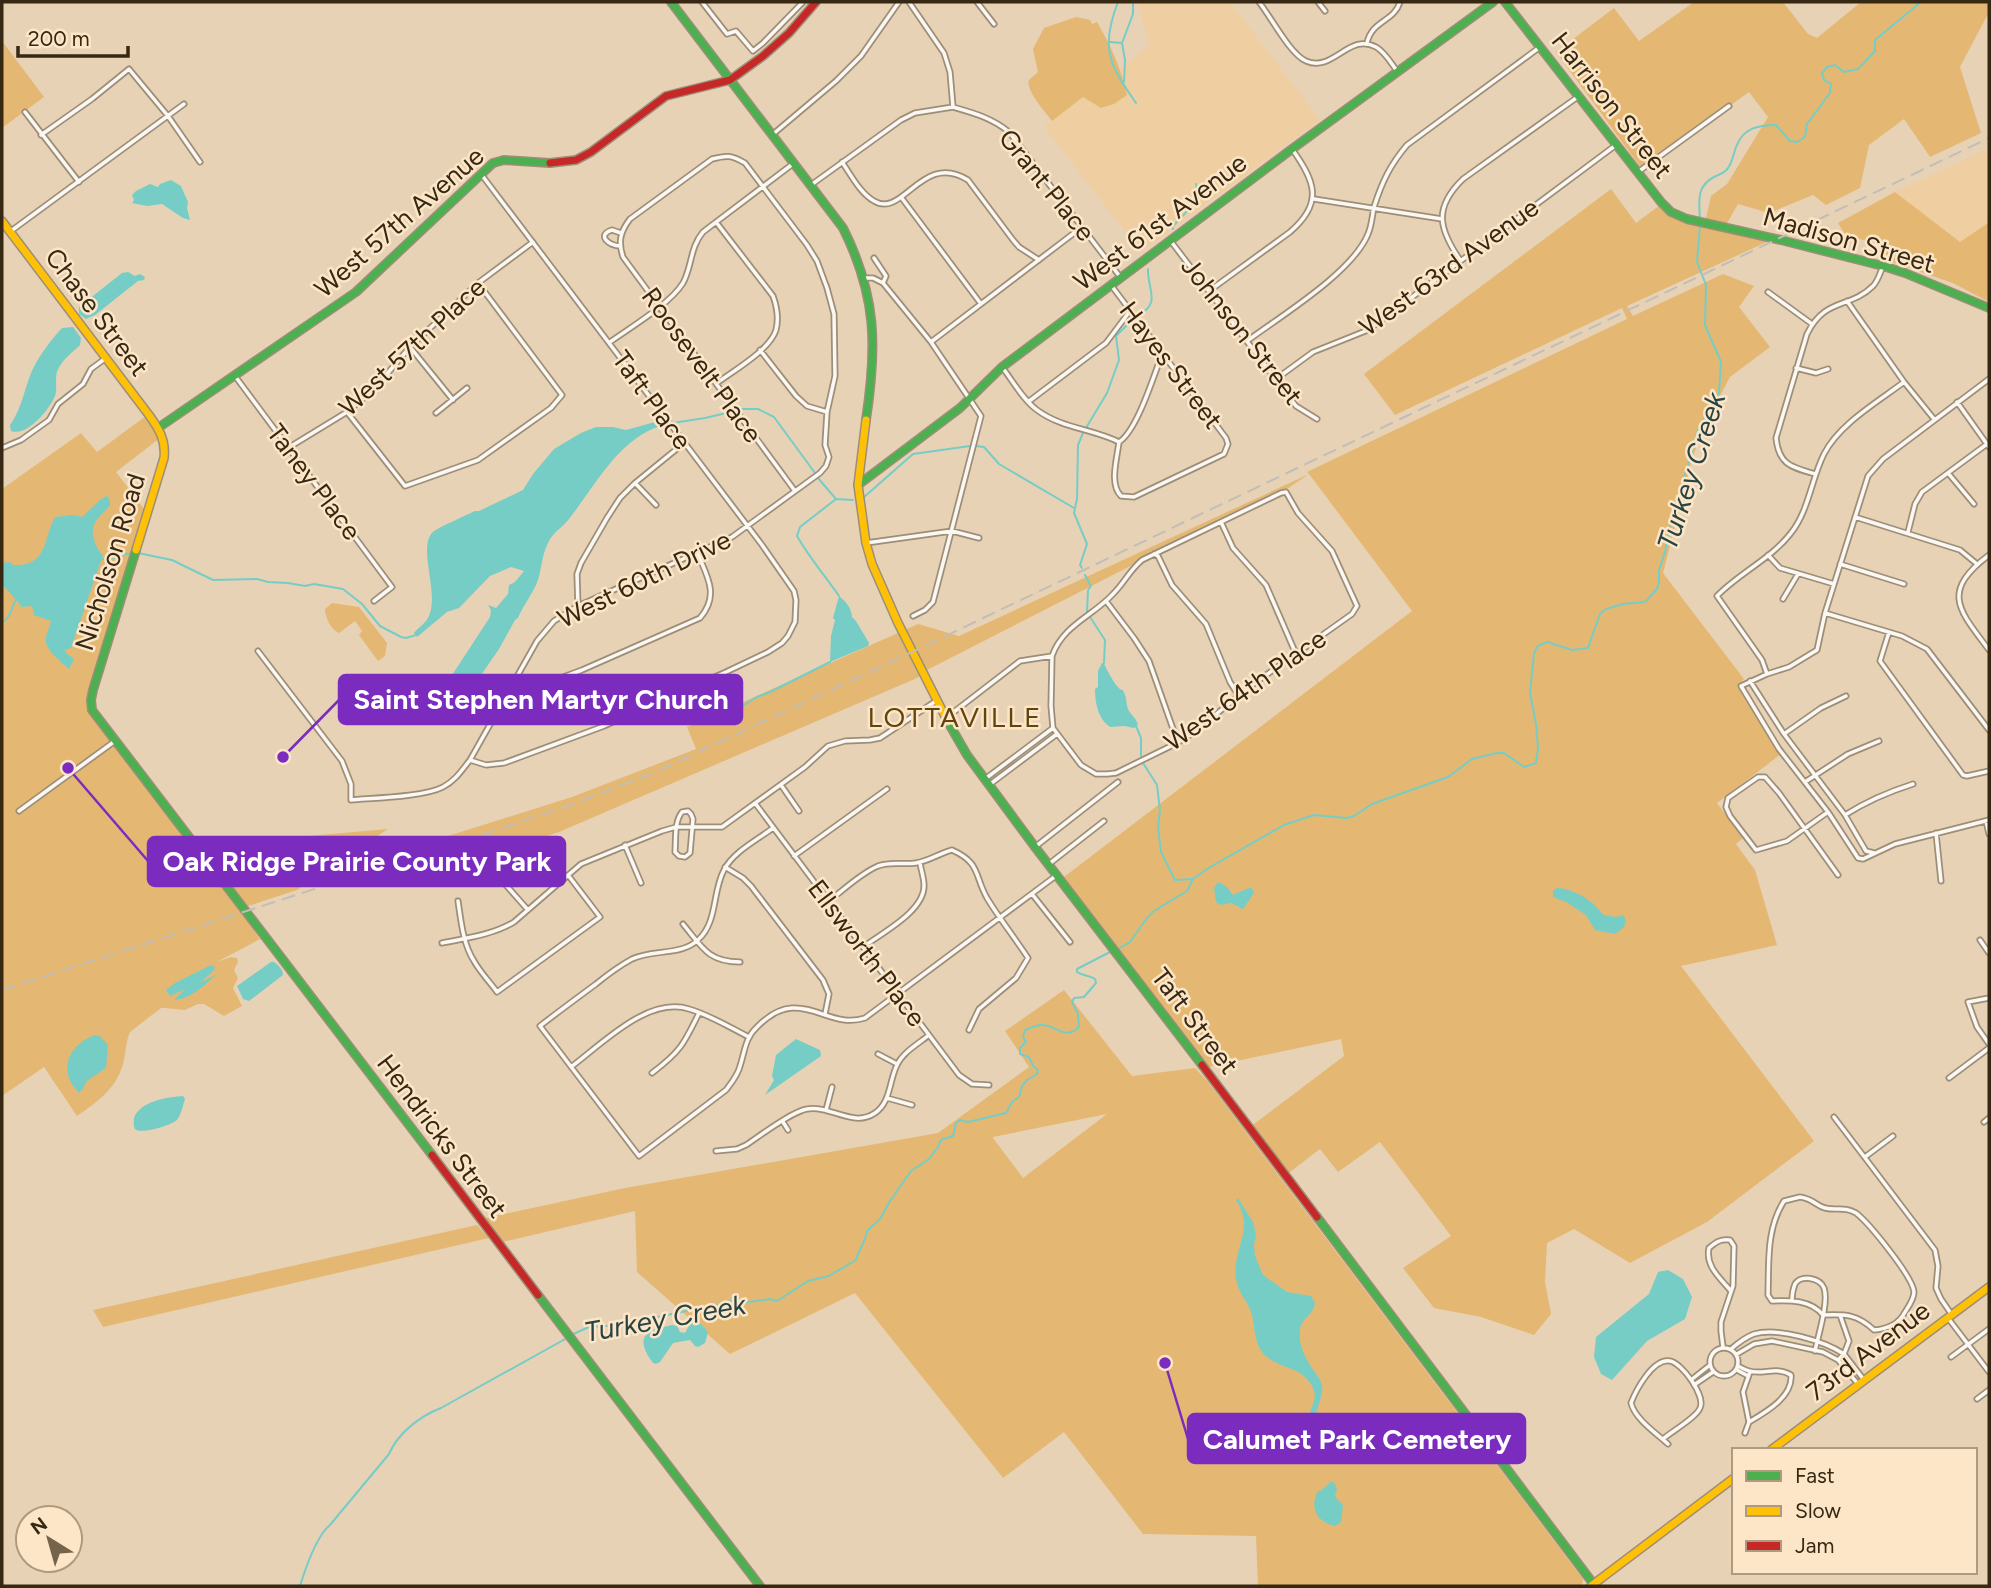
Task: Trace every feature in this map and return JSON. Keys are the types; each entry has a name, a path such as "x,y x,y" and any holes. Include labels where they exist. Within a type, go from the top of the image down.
{"street":[{"name":"Taft Street","path":"671,2 843,228 855,252 873,319 874,339 871,389 858,485 866,543 880,583 945,719 986,782 1593,1586"},
{"path":"702,2 727,34 736,31 753,51 803,2"},
{"name":"West 57th Avenue","path":"158,428 356,292 493,163 504,160 553,163 576,160 591,152 666,96 730,80 789,33 816,2"},
{"path":"772,135 836,81 861,56 899,2"},
{"path":"811,186 901,120 915,113 953,107 950,72 944,53 909,2"},
{"path":"977,2 994,24"},
{"path":"1259,2 1295,52 1308,62 1326,62 1352,45 1367,43 1382,52 1397,71"},
{"path":"1318,2 1325,11"},
{"path":"1367,43 1371,32 1394,13 1400,2"},
{"name":"West 61st Avenue","path":"858,485 970,398 1002,367 1493,2"},
{"name":"Harrison Street","path":"1505,2 1667,209 1695,221"},
{"path":"1247,341 1334,277 1359,250 1369,233 1382,182 1392,162 1407,145 1540,47"},
{"path":"41,135 129,69 200,162"},
{"path":"1460,260 1442,228 1445,204 1453,189 1579,96"},
{"path":"10,232 184,104"},
{"path":"1638,172 1729,106"},
{"name":"Grant Place","path":"953,107 983,115 1009,132 1121,278"},
{"path":"25,112 79,182"},
{"name":"West 63rd Avenue","path":"1276,379 1313,352 1368,330 1617,145"},
{"path":"1209,292 1301,224 1314,199 1310,178 1292,149"},
{"path":"621,234 612,230 607,232 606,241 620,246 623,228 630,219 712,159 732,156 745,163 817,261 827,288 834,314 836,347 835,376 827,412 807,406 796,396 760,350"},
{"path":"842,162 867,195 883,205 901,197 934,173 944,171 959,174 968,180 1019,247 1040,260"},
{"path":"610,343 676,292 686,277 695,243 703,232 794,163"},
{"name":"Taft Place","path":"470,760 486,765 504,763 604,726 768,652 788,636 797,615 794,592 481,174"},
{"path":"901,197 981,304"},
{"path":"1314,199 1442,219"},
{"name":"Chase Street","path":"2,221 158,428"},
{"name":"Madison Street","path":"1695,221 1883,266 1989,308"},
{"path":"716,222 773,296 778,310 776,331 769,342 717,383"},
{"path":"931,342 1082,228"},
{"name":"Johnson Street","path":"1170,240 1296,406 1317,419"},
{"name":"West 57th Place","path":"288,448 347,412 375,388 410,347 478,283 533,242"},
{"name":"Roosevelt Place","path":"620,246 623,257 795,491"},
{"path":"874,258 886,276 883,283"},
{"path":"1816,474 1792,467 1782,459 1777,450 1776,438 1796,368 1812,324 1835,304 1862,294 1874,285 1883,266"},
{"path":"863,278 873,278 883,283 931,342 981,416 933,602 913,616"},
{"path":"347,412 405,486 478,460 551,408 562,395 478,283"},
{"name":"Hayes Street","path":"1111,285 1226,438 1227,447 1224,454 1134,497 1121,496 1114,484 1119,442"},
{"path":"1768,292 1812,324"},
{"path":"1847,301 1904,382 1934,419"},
{"path":"1028,402 1106,343 1130,311"},
{"path":"410,347 453,400"},
{"path":"1002,367 1028,402 1047,417 1119,442 1125,439 1142,407 1162,354"},
{"path":"2,448 21,440 49,420 58,404 83,384 92,369 106,358"},
{"path":"1796,368 1815,373 1828,369"},
{"name":"Taney Place","path":"235,376 392,587 374,601"},
{"path":"1989,379 1883,459 1868,476 1825,613 1817,650 1789,667 1741,687 1779,748 1858,858 1863,859 1895,844 1936,832 1988,821 1989,834"},
{"path":"1767,674 1762,660 1717,596 1790,535 1803,514 1826,451 1846,426 1904,382"},
{"path":"436,413 467,388"},
{"path":"1908,532 1915,504 1922,492 1988,445 1957,402"},
{"name":"West 60th Drive","path":"258,651 342,761 351,784 351,800 430,792 443,787 453,781 470,760 542,633 560,616 578,606 732,537 820,473 829,457 825,445 827,412"},
{"name":"Nicholson Road","path":"92,710 93,690 164,458 165,442 158,428"},
{"path":"578,606 576,582 581,563 620,498 684,443"},
{"path":"859,463 867,470 878,470"},
{"path":"1948,472 1974,504"},
{"path":"635,483 656,505"},
{"name":"West 64th Place","path":"1058,734 1077,761 1088,770 1107,775 1116,772 1178,743 1264,676 1352,614 1357,606 1332,551 1298,513 1286,492 1221,522"},
{"path":"1855,517 1960,550 1977,564"},
{"path":"986,782 1058,734 1054,728 1051,706 1052,656 1063,636 1074,624 1106,601 1132,568 1154,554 1221,522 1233,548 1266,585 1296,654"},
{"path":"866,543 952,531 979,538"},
{"path":"517,677 541,684 582,670 700,618 708,609 711,600 709,581 696,552"},
{"path":"1154,554 1172,584 1206,624 1230,682 1239,696"},
{"path":"1768,555 1780,568 1834,584"},
{"path":"1989,555 1965,578 1959,605 1989,650"},
{"path":"1840,564 1904,584"},
{"path":"1783,598 1798,574"},
{"path":"1106,601 1149,661 1178,743"},
{"path":"1825,613 1919,643 1927,649 1989,730"},
{"path":"1889,632 1880,661 1963,775 1989,771"},
{"path":"945,719 1020,661 1052,656"},
{"path":"1750,681 1784,734 1845,815 1866,851 1874,853"},
{"path":"1784,734 1821,708 1846,696"},
{"path":"442,943 489,934 505,928 581,864 625,845 676,827 722,827 805,767 828,746 845,741 880,738 936,701"},
{"name":"Hendricks Street","path":"92,710 760,1586"},
{"path":"986,782 1054,728"},
{"path":"19,811 115,741"},
{"path":"1805,782 1848,754 1878,741"},
{"path":"1828,813 1805,829 1787,841 1756,850 1726,807 1728,798 1758,777 1765,777 1770,781 1805,829 1838,875"},
{"path":"1035,847 1118,782"},
{"path":"1845,815 1863,803 1913,784"},
{"path":"781,785 799,811"},
{"path":"794,856 887,789"},
{"name":"Ellsworth Place","path":"755,803 965,1081 981,1086 989,1085"},
{"path":"688,811 691,814 692,827 690,853 685,857 679,856 675,852 676,827 682,812 688,811"},
{"path":"1049,864 1104,821"},
{"path":"773,828 735,856 725,867 706,931 697,941 679,950 633,958 540,1026 639,1156 726,1090 735,1078 749,1037 768,1017 783,1010 799,1008 853,1022 865,1018 1057,875"},
{"path":"1936,832 1941,881"},
{"path":"625,845 641,883"},
{"path":"828,902 874,867 893,862 920,863 952,850 962,855 975,869 988,899 1028,958 1016,978 979,1009 969,1030"},
{"path":"862,948 919,903 925,885 920,863"},
{"path":"725,867 751,886 823,980 830,995 825,1014"},
{"path":"458,901 462,929 474,961 497,992 600,917 567,874"},
{"path":"505,884 528,910"},
{"path":"1032,894 1070,942"},
{"path":"683,924 709,954 719,960 740,962"},
{"path":"1980,940 1989,953"},
{"path":"1949,1078 1989,1046 1977,1027 1968,1002 1989,998"},
{"path":"571,1068 636,1018 664,1007 677,1007 699,1013 749,1037"},
{"path":"652,1073 673,1057 684,1044 699,1013"},
{"path":"716,1151 737,1149 746,1145 803,1110 818,1108 863,1119 877,1112 887,1098 897,1064 906,1052 929,1035"},
{"path":"878,1054 897,1064"},
{"path":"826,1110 832,1087"},
{"path":"887,1098 912,1105"},
{"path":"1834,1116 1935,1250 1938,1266 1936,1288 1950,1316 1989,1372"},
{"path":"1984,1122 1989,1118"},
{"path":"783,1122 788,1130"},
{"path":"1865,1157 1893,1136"},
{"path":"1800,1197 1823,1208 1845,1208 1857,1214 1895,1257 1913,1285 1914,1296 1902,1318 1885,1329 1874,1330 1860,1319 1846,1314 1823,1315 1810,1305 1772,1301 1769,1295 1770,1240 1777,1211 1784,1201 1800,1197"},
{"path":"1723,1347 1721,1322 1731,1291 1732,1286 1734,1246 1730,1240 1723,1239 1709,1248 1708,1261 1731,1291"},
{"path":"1792,1301 1797,1281 1804,1278 1813,1280 1824,1288 1823,1315 1815,1350"},
{"name":"73rd Avenue","path":"1774,1448 1989,1287"},
{"path":"1838,1360 1844,1354 1849,1341 1840,1315"},
{"path":"1951,1357 1989,1329"},
{"path":"1731,1349 1751,1335 1766,1332 1817,1342 1844,1354 1861,1382"},
{"path":"1737,1354 1755,1344 1772,1341 1815,1350 1838,1360 1861,1382"},
{"path":"1723,1347 1731,1349 1737,1354 1738,1368 1726,1376 1713,1372 1710,1365 1712,1353 1723,1347"},
{"path":"1663,1439 1694,1416 1700,1410 1702,1402 1695,1385 1675,1363 1663,1361 1647,1374 1631,1403 1632,1408 1663,1439 1668,1444"},
{"path":"1691,1380 1710,1365"},
{"path":"1738,1368 1749,1374 1785,1371 1791,1375 1791,1383 1777,1402 1749,1422"},
{"path":"1695,1385 1713,1372"},
{"path":"1745,1433 1749,1422 1743,1392 1749,1374"},
{"path":"1978,1399 1989,1390"},
{"path":"1593,1586 1732,1480"}],"shaded area":[{"path":"1137,2 1230,2 1320,120 1141,252 1044,127 1083,97 1126,95 1121,68 1150,45"},
{"path":"1694,2 1783,2 1808,34 1817,38 1861,2 1988,2 1989,12 1960,67 1981,133 1930,157 1904,119 1869,145 1860,188 1826,205 1813,195 1769,213 1738,204 1726,225 1705,223 1711,196 1727,184 1768,117 1749,92 1642,169 1556,52 1614,8 1639,41"},
{"path":"1076,17 1090,20 1092,24 1097,22 1115,57 1127,95 1114,104 1101,108 1083,97 1052,121 1030,90 1029,80 1038,72 1033,49 1044,28"},
{"path":"2,41 44,97 2,128"},
{"path":"1989,148 1989,222 1960,242 1895,192"},
{"path":"1611,189 1636,223 1660,205 1681,220 1771,240 1627,306 1633,316 1723,274 1754,286 1739,307 1770,347 1730,377 1705,424 1693,456 1663,573 1744,679 1737,686 1781,754 1717,803 1743,838 1736,844 1755,870 1777,945 1681,966 1814,1141 1707,1222 1630,1263 1574,1229 1547,1243 1545,1282 1551,1314 1534,1335 1481,1317 1434,1308 1403,1268 1451,1236 1380,1142 1338,1172 1320,1149 1286,1175 1250,1127 1344,1056 1341,1039 1208,1067 1064,877 1412,611 1307,472 1627,319 1622,308 1395,415 1364,374"},
{"path":"1895,192 1960,242 1988,223 1989,302 1953,283 1883,259 1886,245 1846,236 1838,223"},
{"path":"146,416 159,432 160,438 116,472 144,509 87,708 193,846 388,829 297,890 239,909 260,939 217,962 231,957 237,958 234,970 238,978 233,988 242,1006 224,1016 204,1004 185,1010 161,1008 130,1032 121,1070 112,1086 77,1116 44,1067 2,1096 2,489 81,433 97,452"},
{"path":"1309,474 1281,493 1154,554 927,670 917,678 559,832 425,878 413,847 572,797 696,749 687,727 918,624 959,636"},
{"path":"332,603 359,607 387,643 385,656 378,661 359,635 362,631 355,621 339,633 333,629 325,609"},
{"path":"1064,990 1132,1076 1195,1068 1583,1579 1582,1586 1258,1586 1256,1536 1143,1534 1064,1432 1003,1478 855,1293 730,1354 637,1272 635,1211 498,1243 481,1219 625,1188 938,1133 1029,1067 1005,1031","holes":["1107,1114 1023,1178 993,1137"]},
{"path":"477,1225 489,1238 103,1327 93,1310"}],"water":[{"path":"171,180 181,186 188,202 190,220 162,204 147,206 132,203 132,195 136,191 150,184 158,187"},
{"path":"128,272 135,276 140,274 145,277 144,280 138,281 95,315 86,319 79,314 79,307 122,273"},
{"path":"73,327 81,338 80,345 58,369 56,393 52,402 43,415 30,426 17,432 11,431 10,425 37,361 62,328"},
{"path":"655,422 664,425 648,431 621,451 569,519 552,536 536,585 518,618 459,707 448,708 441,692 490,617 491,610 488,605 496,608 508,594 509,585 524,571 511,567 490,576 459,608 447,612 417,637 414,633 428,618 431,607 427,551 431,534 451,522 523,490 554,449 581,433 596,427 626,430"},
{"path":"107,496 110,505 96,521 93,529 94,540 103,555 71,648 65,650 74,659 69,669 47,646 46,637 51,621 34,615 32,606 22,607 5,587 2,588 2,563 10,562 13,565 33,561 43,550 55,517 82,517"},
{"path":"839,596 848,605 852,617 869,643 868,646 830,662 835,620 833,618"},
{"path":"1102,663 1126,697 1128,709 1138,725 1134,728 1110,727 1100,715 1095,689 1098,687 1098,671"},
{"path":"1218,882 1227,887 1233,895 1251,887 1254,893 1243,909 1231,903 1220,905 1216,902 1214,888"},
{"path":"1557,888 1583,897 1604,915 1623,915 1626,920 1624,927 1615,934 1595,930 1586,915 1553,897 1553,891"},
{"path":"271,962 279,966 283,975 249,1001 243,999 237,986"},
{"path":"211,965 215,967 214,970 200,983 217,974 192,994 174,1000 185,989 170,996 166,990 175,983"},
{"path":"95,1035 100,1036 108,1045 106,1068 87,1081 79,1093 68,1076 69,1060 78,1045"},
{"path":"796,1039 820,1050 821,1056 765,1095 774,1080 772,1076 776,1055"},
{"path":"183,1096 185,1099 177,1120 149,1130 135,1129 134,1118 142,1108 162,1099"},
{"path":"1238,1198 1253,1222 1256,1235 1255,1256 1263,1275 1287,1292 1311,1296 1315,1303 1301,1326 1300,1336 1303,1352 1322,1385 1320,1400 1310,1427 1309,1417 1315,1397 1312,1386 1297,1371 1262,1353 1251,1312 1238,1287 1236,1261 1244,1222 1236,1200"},
{"path":"1668,1270 1683,1279 1692,1297 1685,1319 1647,1341 1612,1380 1601,1374 1594,1357 1596,1337 1649,1294 1658,1272"},
{"path":"694,1322 701,1324 708,1332 705,1343 698,1347 690,1340 673,1343 660,1362 653,1363 644,1347 645,1336 672,1325 685,1333"},
{"path":"1334,1482 1337,1490 1336,1498 1343,1505 1341,1522 1335,1526 1319,1518 1314,1503 1318,1491"}],"waterway":[{"path":"1118,2 1109,32 1110,55 1119,77 1136,103"},
{"path":"1124,82 1125,60 1122,43 1133,14 1133,2"},
{"name":"Turkey Creek","path":"1700,220 1701,190 1708,181 1727,170 1739,141 1747,132 1757,127 1776,125 1790,141 1797,142 1805,137 1807,124 1830,93 1831,84 1824,80 1822,73 1827,67 1835,65 1844,72 1858,69 1875,51 1875,40 1921,2"},
{"path":"1110,42 1122,43"},
{"path":"1173,229 1194,201 1196,184"},
{"name":"Turkey Creek","path":"1118,949 1130,942 1154,911 1187,891 1193,879 1284,825 1314,815 1347,818 1354,816 1372,804 1448,777 1472,759 1504,753 1524,767 1536,763 1536,724 1530,693 1534,653 1538,646 1547,642 1572,650 1588,648 1600,614 1606,609 1623,604 1645,602 1657,589 1673,511 1698,430 1719,393 1721,362 1705,325 1706,285 1697,262 1700,226"},
{"path":"1138,315 1150,306 1152,295 1148,269"},
{"path":"1086,428 1107,393 1119,360 1116,336 1133,319"},
{"path":"741,409 758,409 774,417 815,473"},
{"path":"673,423 731,412"},
{"path":"1082,568 1080,565 1087,544 1074,513 1077,499 1078,445 1083,433"},
{"path":"863,498 913,454 970,446"},
{"path":"976,446 984,447 999,464 1074,508"},
{"path":"818,478 836,499 853,500"},
{"path":"836,499 800,527 797,536 839,596"},
{"path":"102,559 131,553"},
{"path":"138,553 172,560 213,580 257,579 343,589 362,604 380,626 401,637 416,635"},
{"path":"1085,575 1091,586 1088,590 1087,612"},
{"path":"2,622 9,615 16,600"},
{"path":"1090,617 1105,640 1104,663"},
{"path":"710,723 830,662"},
{"path":"1136,726 1141,738 1141,756"},
{"path":"1143,763 1157,785 1161,852 1175,880 1192,879"},
{"name":"Turkey Creek","path":"571,1335 589,1327 620,1325 731,1301 777,1301 808,1281 829,1276 856,1260 867,1231 880,1219 911,1171 929,1159 941,1140 953,1136 956,1123 960,1120 968,1122 1006,1113 1012,1102 1019,1097 1022,1086 1037,1074 1038,1070 1029,1057 1020,1054 1020,1048 1026,1042 1023,1037 1025,1030 1042,1025 1069,1033 1079,1027 1078,1014 1072,1002 1074,998 1084,997 1096,983 1095,979 1077,972 1077,969 1112,951"},
{"name":"Turkey Creek","path":"300,1586 312,1553 325,1530 410,1426 567,1338"}],"railway":[{"path":"2,990 488,833 653,773 1989,138"}],"traffic: fast":[{"path":"671,2 843,228 862,276 871,322 872,369 866,420"},
{"path":"858,485 960,408 1002,367 1493,2"},
{"path":"1505,2 1671,212 1687,219 1883,266 1989,308"},
{"path":"158,428 356,292 493,163 504,160 550,163"},
{"path":"136,550 93,690 92,710 432,1155"},
{"path":"948,722 967,755 1035,847 1202,1065"},
{"path":"1317,1217 1595,1586"},
{"path":"538,1295 760,1586"}],"traffic: slow":[{"path":"2,221 149,415 161,435 164,458 136,550"},
{"path":"866,420 858,485 866,543 872,564 898,623 948,722"},
{"path":"1774,1448 1989,1287"},
{"path":"1591,1586 1732,1480"}],"traffic: jam":[{"path":"550,163 576,160 591,152 666,96 730,80 789,33 816,2"},
{"path":"1202,1065 1317,1217"},
{"path":"432,1155 538,1295"}],"place":[{"name":"Saint Stephen Martyr Church","path":"283,757"},
{"name":"Oak Ridge Prairie County Park","path":"68,768"},
{"name":"Calumet Park Cemetery","path":"1165,1363"}],"district":[{"name":"LOTTAVILLE","path":"955,717"}]}
